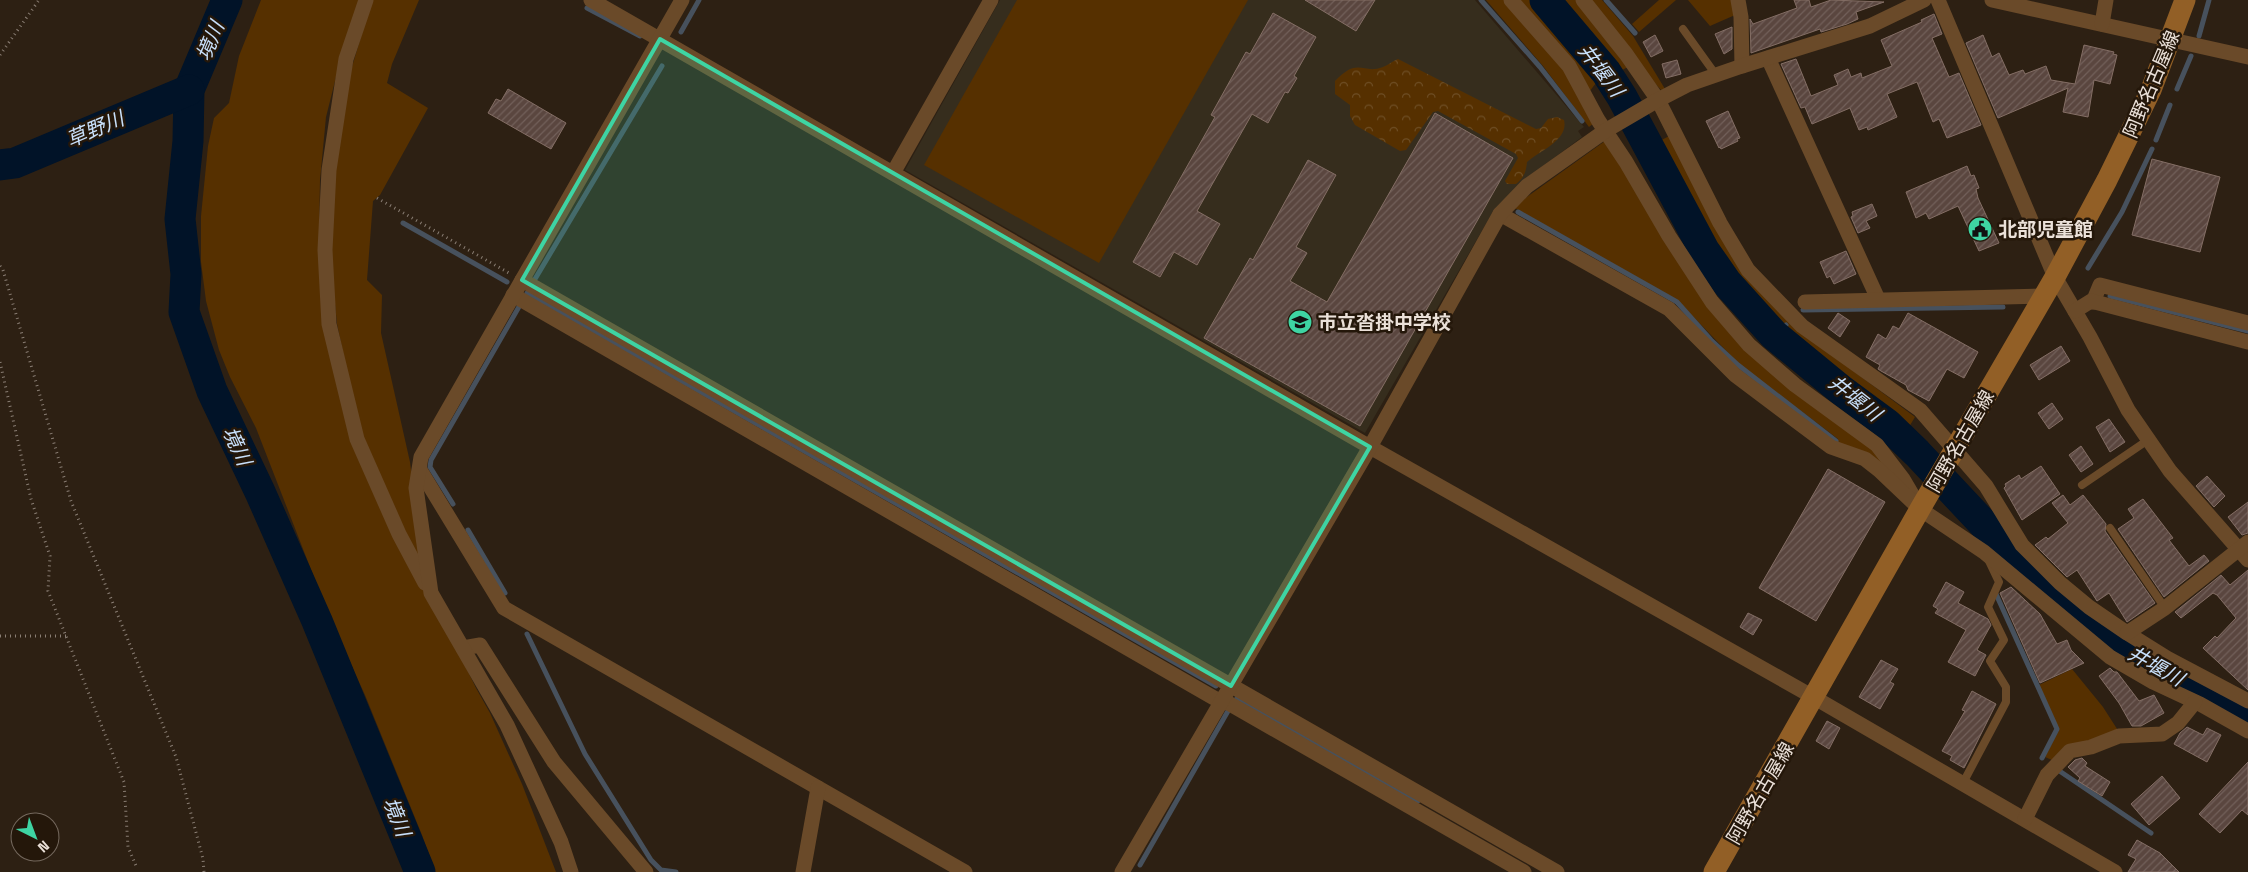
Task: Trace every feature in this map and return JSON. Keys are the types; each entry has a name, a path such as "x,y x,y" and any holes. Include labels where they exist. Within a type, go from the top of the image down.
{"main road":[{"name":"阿野名古屋線","path":"1714,872 1815,698 1922,506 2055,277 2108,180 2151,90 2185,0"}],"street":[{"path":"366,0 346,59 329,170 325,250 329,324 357,438 399,534 511,734 557,834 571,872"},
{"path":"591,0 1370,447 1815,698 2115,872"},
{"path":"431,593 416,488 420,470 420,457 682,0"},
{"path":"893,173 991,0"},
{"path":"1511,0 1569,66 1669,236 1712,302 1749,345 1788,380 1877,445 1922,506"},
{"path":"1583,0 1626,54 1656,101 1720,222 1748,270 1802,326 1920,410 1954,452 1986,486 2022,545 2068,589 2127,633 2167,658 2248,701"},
{"path":"1738,0 1741,18 1742,66"},
{"path":"1122,872 1370,447 1500,214 1527,186 1607,129 1687,85 1870,26 1924,0"},
{"path":"1938,0 2055,277 2128,410 2170,472 2245,550 2127,633"},
{"path":"1992,0 2248,57"},
{"path":"2102,24 2106,0"},
{"path":"1768,58 1878,299"},
{"path":"1500,214 1669,309 1736,375 1831,447 1865,459 1922,506 1984,552 2110,657 2153,682 2248,731"},
{"path":"522,280 1557,872"},
{"path":"2093,302 2100,284 2248,323"},
{"path":"513,295 1196,688 1222,700 1497,865 1524,872"},
{"path":"1804,302 2044,296"},
{"path":"2075,311 2091,301 2248,342"},
{"path":"420,470 504,608 965,872"},
{"path":"463,648 480,645 554,762 646,872"},
{"path":"2025,819 2047,775 2070,751 2091,748 2119,736 2162,734 2178,723 2195,702"},
{"path":"803,872 818,788"}],"lane":[{"path":"1683,29 1716,75"},
{"path":"2082,486 2148,440"},
{"path":"2110,528 2164,608"},
{"path":"1963,783 2006,702 2006,687 1990,661 2004,640 1988,607 1999,582 1984,552"}],"path":[{"path":"0,55 39,0"},
{"path":"377,198 522,280"},
{"path":"0,266 3,270 72,501 176,756 204,859 204,872"},
{"path":"0,362 31,498 50,556 48,591 124,782 128,847 137,868"},
{"path":"0,636 66,636"}],"highlighted area":[{"path":"660,39 1370,447 1231,686 522,280"}],"shaded area":[{"name":"市立沓掛中学校","path":"1000,0 1475,0 1584,127 1578,131 1582,137 1527,178 1494,210 1365,433 905,170"}],"green space":[{"path":"261,0 359,0 342,53 326,117 320,180 319,234 350,430 490,713 522,784 556,872 435,872 422,835 365,695 331,621 256,428 230,377 219,350 206,301 201,262 201,216 208,146 214,118 229,103 239,56"},
{"path":"372,0 419,0 392,64 387,83 428,108 380,195 373,201 367,280 382,295 381,333 410,462 424,572 361,436 337,324 330,254 335,169 348,80"},
{"path":"1017,0 1248,0 1099,263 924,165"},
{"path":"1486,0 1506,0 1566,68 1594,123 1589,127 1543,66"},
{"path":"1516,0 1537,0 1574,43 1600,78 1589,92"},
{"path":"1554,0 1577,0 1628,67 1616,73 1611,70 1583,33"},
{"path":"1589,0 1602,0 1633,36 1665,89 1661,90 1643,70"},
{"path":"1659,0 1676,0 1639,32 1632,24"},
{"path":"1688,0 1734,0 1735,15 1710,26"},
{"path":"1398,59 1536,129 1541,128 1548,119 1557,117 1564,120 1562,133 1552,144 1527,162 1524,174 1516,184 1507,184 1505,181 1518,158 1516,154 1438,111 1433,112 1406,150 1400,151 1355,125 1350,116 1350,105 1335,94 1335,81 1350,69 1376,69"},
{"path":"1671,135 1723,240 1801,332 1915,417 1906,432 1781,335 1788,328 1785,324 1777,331 1737,286 1705,239 1664,167 1656,143"},
{"path":"1605,141 1711,311 1862,439 1886,465 1835,445 1838,439 1739,364 1678,301 1513,207"},
{"path":"2072,669 2103,707 2119,732 2093,741 2064,747 2052,760 2045,757 2059,730 2039,685"}],"building":[{"path":"1305,0 1375,0 1356,31"},
{"path":"1794,0 1809,0 1811,7 1831,0 1884,2 1856,12 1858,19 1847,24 1821,32 1820,29 1751,53 1750,19 1753,24 1797,8"},
{"path":"1273,13 1316,37 1294,76 1297,78 1288,93 1285,92 1268,123 1252,114 1197,211 1220,224 1197,265 1174,252 1160,277 1133,262 1215,117 1211,115 1246,52 1250,54"},
{"path":"1934,14 1942,34 1932,38 1949,77 1959,73 1981,125 1947,138 1939,119 1933,122 1917,82 1887,94 1897,117 1868,130 1867,127 1859,130 1850,108 1812,124 1805,107 1801,108 1781,64 1796,59 1811,96 1838,85 1834,75 1848,69 1851,77 1861,73 1862,78 1892,66 1881,40 1922,22 1921,20"},
{"path":"1732,27 1732,49 1724,54 1715,34"},
{"path":"1655,35 1663,51 1651,57 1643,42"},
{"path":"1983,35 1992,57 1999,53 2009,75 2023,70 2025,74 2046,66 2051,80 2075,84 2084,45 2114,52 2113,54 2117,55 2110,84 2094,80 2088,117 2063,112 2068,88 1998,118 1966,43"},
{"path":"1677,60 1681,74 1666,78 1662,64"},
{"path":"508,89 566,123 551,149 488,113 496,99 501,101"},
{"path":"1728,111 1740,138 1737,139 1738,141 1721,149 1706,121"},
{"path":"1435,113 1513,158 1360,426 1204,338 1250,258 1253,260 1308,160 1336,175 1296,247 1307,253 1290,281 1327,302"},
{"path":"2152,159 2220,177 2200,252 2132,235"},
{"path":"1967,166 1971,176 1974,175 1979,188 1976,189 1978,198 1999,243 1979,251 1958,206 1929,219 1926,213 1916,218 1906,192"},
{"path":"1872,204 1877,216 1866,221 1870,228 1858,233 1851,217 1853,216 1852,212"},
{"path":"1846,251 1856,274 1834,284 1830,276 1827,278 1820,262"},
{"path":"1838,313 1850,321 1840,337 1828,328"},
{"path":"1908,313 1978,352 1964,378 1947,369 1929,401 1908,390 1906,385 1878,369 1880,365 1866,357 1878,334 1886,339 1893,326 1899,329"},
{"path":"2061,346 2070,361 2039,380 2030,365"},
{"path":"2052,403 2063,419 2049,429 2038,413"},
{"path":"2109,419 2125,442 2110,452 2096,427"},
{"path":"2081,446 2093,464 2081,472 2069,455"},
{"path":"2041,466 2060,494 2022,520 2004,488 2005,484 2019,475 2021,479"},
{"path":"1828,469 1885,502 1816,621 1759,588"},
{"path":"2207,476 2225,496 2214,507 2196,486"},
{"path":"2063,495 2070,505 2083,495 2106,524 2105,531 2155,603 2127,622 2109,593 2097,601 2077,570 2067,577 2035,545 2046,537 2048,539 2068,523 2052,503"},
{"path":"2143,499 2173,538 2169,540 2189,566 2204,555 2209,561 2164,597 2118,529 2134,518 2128,509"},
{"path":"2248,502 2248,533 2242,535 2228,517"},
{"path":"2248,570 2248,690 2203,648 2215,636 2217,638 2236,618 2217,595 2213,593 2181,618 2175,612 2221,575 2230,585"},
{"path":"1946,582 1964,592 1958,603 1988,619 1991,625 1977,650 1986,655 1975,676 1948,662 1966,630 1935,613 1938,609 1933,606"},
{"path":"2011,587 2040,614 2057,644 2067,640 2071,650 2084,663 2040,683 2000,593"},
{"path":"1748,613 1762,620 1753,635 1740,627"},
{"path":"1881,660 1898,669 1890,682 1894,684 1880,709 1859,697"},
{"path":"2110,668 2117,672 2139,701 2154,695 2164,713 2141,726 2132,726 2119,703 2099,676"},
{"path":"1972,691 1996,704 1964,768 1950,760 1952,756 1942,751 1965,711 1962,710"},
{"path":"1827,721 1840,728 1829,749 1816,741"},
{"path":"2187,727 2203,735 2207,728 2221,735 2207,762 2174,744 2180,733"},
{"path":"2082,758 2087,763 2085,766 2110,782 2102,796 2078,781 2080,778 2068,767 2075,760"},
{"path":"2248,762 2248,815 2242,810 2220,833 2199,814"},
{"path":"2162,776 2180,798 2149,825 2131,804"},
{"path":"2137,840 2160,853 2179,872 2128,872 2136,859 2128,855"}],"waterway":[{"name":"境川","path":"227,0 189,90 188,141 180,219 186,274 184,312 212,391 260,492 317,621 420,872"},
{"path":"681,32 699,0"},
{"path":"1481,0 1540,67 1582,121"},
{"name":"井堰川","path":"1545,0 1606,72 1622,97 1704,250 1727,283 1774,335 1841,390 1887,424 1917,453 2037,581 2127,651 2248,717"},
{"path":"1606,0 1635,33"},
{"path":"2199,36 2209,0"},
{"path":"587,8 640,36"},
{"path":"2177,89 2191,56"},
{"path":"535,279 662,66"},
{"name":"草野川","path":"0,165 15,163 189,90"},
{"path":"2156,140 2170,105"},
{"path":"2088,268 2122,212 2152,149"},
{"path":"1518,212 1677,302 1711,340 1738,365 1836,441"},
{"path":"403,223 507,282"},
{"path":"527,293 1216,686"},
{"path":"2110,296 2248,331"},
{"path":"453,504 430,467 431,460 520,305"},
{"path":"1803,310 2003,307"},
{"path":"1774,335 1786,325"},
{"path":"468,530 505,593"},
{"path":"1996,594 2057,729 2042,758"},
{"path":"527,634 585,754 651,860 661,870 676,872"},
{"path":"1237,698 1418,801"},
{"path":"1140,865 1228,711"},
{"path":"2058,770 2151,833"}],"place":[{"name":"北部児童館","path":"1980,229"},
{"name":"市立沓掛中学校","path":"1300,322"}]}
